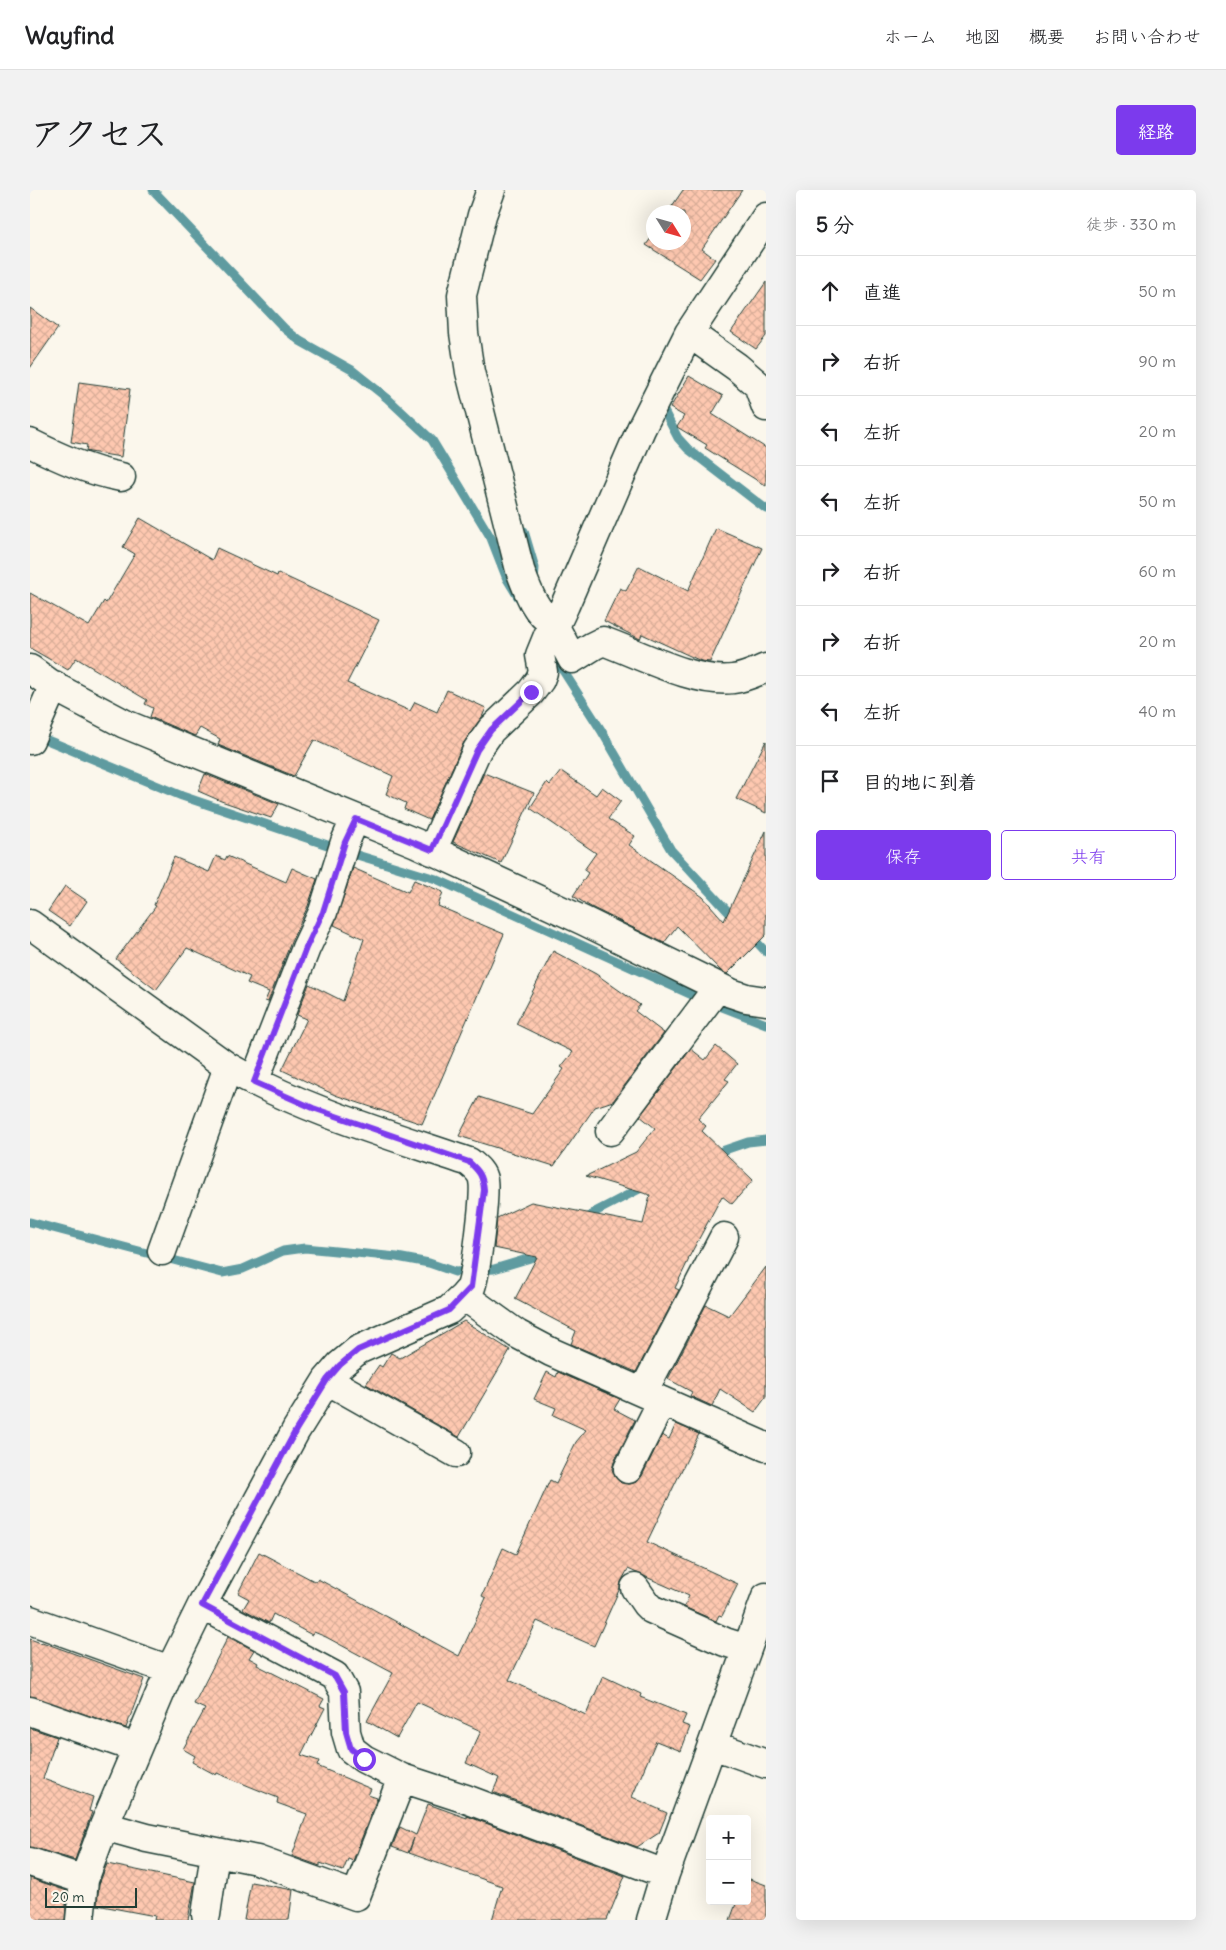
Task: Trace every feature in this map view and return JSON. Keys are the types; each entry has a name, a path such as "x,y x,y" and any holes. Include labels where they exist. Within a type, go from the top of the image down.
{"street":[{"path":"491,190 482,215 462,295 464,333 470,372 520,570 533,600 548,620 553,623 572,659 603,641 693,676 718,680 734,679 766,668"},
{"path":"432,850 477,750 491,730 540,680 543,672 540,655 553,623 558,620 565,605 641,428 689,333 766,217"},
{"path":"689,333 738,367 758,384 766,408"},
{"path":"30,443 73,464 122,477"},
{"path":"30,669 54,685 125,724 432,850 718,987 746,998 766,1002"},
{"path":"30,740 54,685"},
{"path":"254,1082 306,948 323,912 345,842 356,819"},
{"path":"30,924 228,1067 254,1082 313,1108 469,1162 483,1177 484,1190 471,1287 464,1296 449,1310 358,1350 340,1365 327,1380 296,1430 202,1605 170,1670 104,1826 84,1880 80,1920"},
{"path":"610,1131 718,987"},
{"path":"162,1251 228,1067"},
{"path":"628,1470 652,1397 724,1237"},
{"path":"464,1296 518,1334 551,1352 766,1447"},
{"path":"327,1380 456,1453"},
{"path":"635,1588 651,1609 725,1642 747,1649"},
{"path":"652,1920 665,1874 766,1597"},
{"path":"202,1605 335,1676 344,1692 346,1732 351,1749 364,1759 402,1778 466,1799 665,1874"},
{"path":"30,1620 170,1670"},
{"path":"30,1710 136,1748"},
{"path":"712,1745 766,1764"},
{"path":"104,1826 147,1838 257,1860 356,1896 402,1778"},
{"path":"206,1915 215,1852"},
{"path":"30,1862 84,1880"}],"building":[{"path":"683,190 742,190 702,249 715,259 700,279 654,250 691,250 691,205 673,205"},
{"path":"766,282 766,336 756,349 731,332"},
{"path":"30,308 58,328 30,368"},
{"path":"689,376 723,396 712,414 766,448 766,486 705,448 707,445 677,427 684,416 670,408"},
{"path":"79,382 130,389 121,457 86,451 87,445 71,442"},
{"path":"140,518 212,560 217,548 277,576 278,573 379,620 347,683 410,711 415,702 437,712 447,690 486,708 463,744 429,820 404,809 406,803 386,794 393,776 314,740 294,776 218,745 220,739 200,728 195,736 150,717 153,708 145,704 147,700 76,658 68,670 30,648 30,593 89,626 104,601 106,603 135,554 123,547"},
{"path":"716,528 762,548 710,662 701,661 642,634 640,639 604,621 620,588 626,591 639,566 688,591"},
{"path":"766,741 766,813 736,799"},
{"path":"561,771 596,795 602,787 621,801 608,819 635,836 629,845 703,897 724,921 766,831 766,935 727,974 721,971 677,926 664,943 591,907 573,896 588,873 584,870 596,853 530,808 547,782 550,785"},
{"path":"484,773 534,793 501,863 453,842"},
{"path":"205,774 279,804 271,818 221,801 198,791"},
{"path":"216,856 225,860 227,856 286,882 292,868 317,879 308,906 291,942 268,1002 265,1001 269,992 247,983 250,977 187,948 156,990 116,959 156,906 154,905 174,857 209,872"},
{"path":"353,868 408,892 414,880 443,892 438,906 504,934 422,1124 335,1095 282,1070 307,1019 297,1015 309,984 343,1001 364,939 334,925"},
{"path":"65,886 87,901 70,926 48,911"},
{"path":"553,951 596,974 640,1005 635,1011 664,1033 613,1101 595,1107 554,1166 459,1136 479,1097 532,1114 564,1069 561,1067 573,1052 516,1024"},
{"path":"716,1046 737,1064 725,1079 729,1081 698,1119 706,1126 702,1131 753,1180 732,1204 722,1196 688,1259 675,1288 679,1290 636,1372 571,1344 576,1331 515,1299 537,1257 494,1248 497,1218 531,1202 643,1224 650,1195 586,1176 636,1152 655,1128 640,1116 691,1049 705,1060"},
{"path":"766,1267 766,1397 755,1412 720,1389 712,1406 690,1396 692,1392 668,1379 706,1305 729,1316"},
{"path":"464,1321 510,1350 459,1437 366,1384 379,1365 382,1367 391,1353 400,1358"},
{"path":"547,1372 556,1377 558,1372 620,1399 614,1409 635,1420 612,1469 615,1477 621,1483 637,1482 642,1476 662,1435 669,1439 676,1424 699,1434 647,1542 738,1584 722,1616 719,1615 716,1621 684,1607 689,1596 628,1569 594,1646 537,1621 509,1680 586,1715 603,1676 641,1694 640,1697 686,1715 682,1724 690,1727 681,1751 656,1741 632,1797 667,1813 659,1833 637,1847 493,1792 499,1778 466,1763 481,1731 417,1702 397,1738 367,1721 393,1673 326,1637 314,1632 312,1635 273,1614 269,1623 243,1609 249,1599 238,1593 259,1552 316,1582 318,1579 459,1656 486,1598 482,1596 503,1548 516,1554 550,1480 556,1483 576,1442 586,1430 553,1415 556,1408 534,1399"},
{"path":"228,1637 254,1650 249,1658 258,1663 257,1665 324,1699 320,1706 325,1708 301,1755 319,1761 317,1766 371,1789 368,1795 377,1798 353,1861 348,1859 343,1871 320,1863 320,1866 292,1856 307,1814 277,1803 278,1798 217,1773 216,1775 192,1762 195,1756 183,1749 205,1709 194,1704"},
{"path":"30,1639 144,1679 126,1728 30,1696"},
{"path":"30,1728 57,1737 43,1779 93,1797 89,1811 92,1812 75,1860 30,1847"},
{"path":"428,1804 467,1818 467,1816 625,1876 607,1920 492,1920 502,1886 409,1853 414,1838 408,1853 392,1847 400,1827 416,1835"},
{"path":"107,1864 195,1882 188,1920 154,1920 155,1916 97,1905 99,1884"},
{"path":"30,1878 67,1891 65,1920 30,1920"},
{"path":"751,1879 766,1885 766,1920 730,1920 736,1905 751,1905"},
{"path":"251,1882 293,1890 289,1920 244,1920"}],"waterway":[{"path":"153,190 285,329 300,341 352,370 387,398 432,440 491,538 507,579 518,597"},
{"path":"664,411 678,438 688,449 766,509"},
{"path":"524,531 535,568 534,582"},
{"path":"548,647 601,730 671,850 735,919"},
{"path":"35,735 182,796 357,855 436,879 694,996 766,1024"},
{"path":"751,936 766,952"},
{"path":"713,1154 748,1142 766,1140"},
{"path":"583,1222 595,1212 645,1186"},
{"path":"30,1222 222,1273 243,1269 283,1251 305,1248 397,1257 429,1263 455,1272 494,1269 537,1256 545,1251"}],"route":[{"path":"364,1759 351,1749 346,1732 344,1692 335,1676 202,1605 296,1430 327,1380 340,1365 358,1350 449,1310 471,1287 484,1190 483,1177 469,1162 313,1108 254,1082 306,948 323,912 335,869 356,819 432,850 477,750 491,730 531,692"}]}
